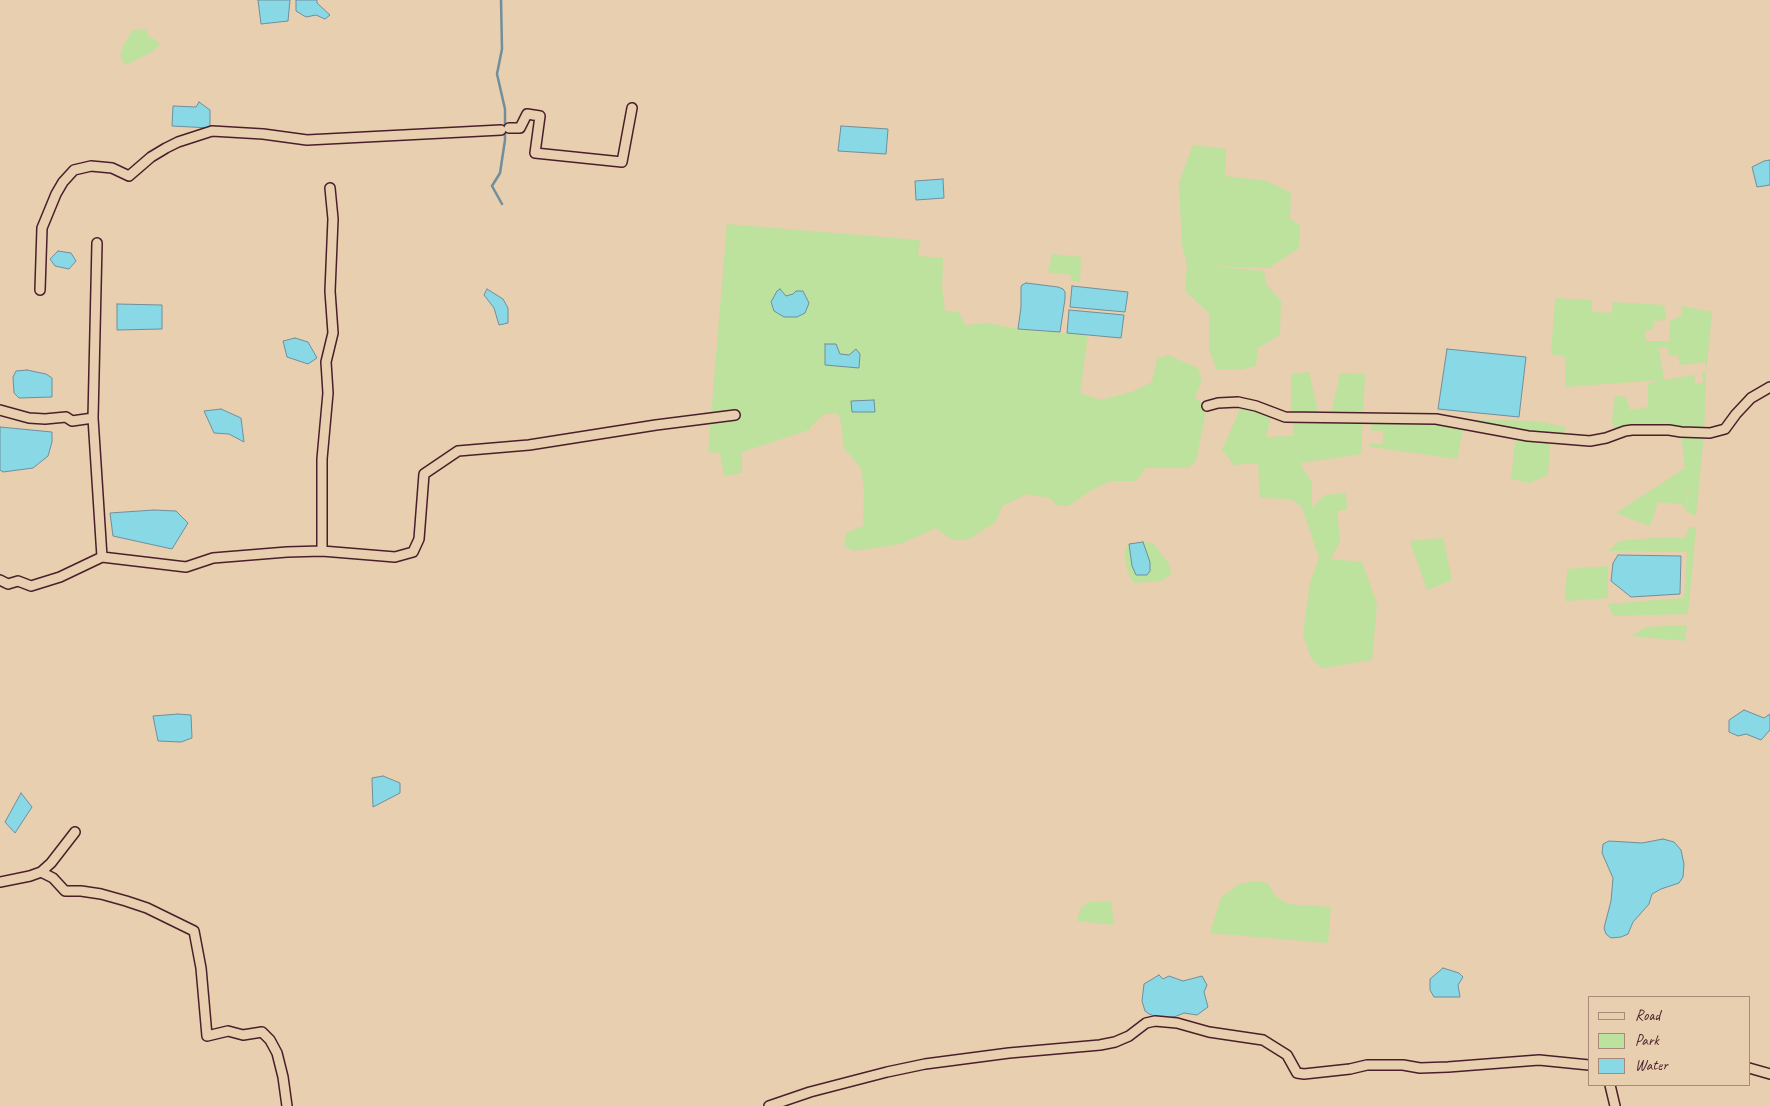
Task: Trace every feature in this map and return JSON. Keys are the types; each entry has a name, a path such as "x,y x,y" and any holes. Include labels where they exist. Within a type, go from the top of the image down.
{"street":[{"path":"40,290 42,228 56,194 63,182 74,170 91,166 112,168 129,176 151,156 178,142 212,131 263,134 307,140 520,128 527,114 540,116 535,153 622,162 632,108"},
{"path":"322,551 322,459 328,393 326,362 333,333 330,291 333,219 330,188"},
{"path":"97,243 92,418 102,557"},
{"path":"1207,406 1218,403 1238,402 1256,406 1285,417 1436,419 1528,436 1590,441 1632,430 1710,433 1725,429 1751,398 1770,386"},
{"path":"0,410 29,418 66,417 72,421 92,418"},
{"path":"0,580 8,584 18,581 31,586 60,577 102,557 186,567 213,558 322,551 395,556 413,552 419,539 424,474 458,451 529,445 735,415"},
{"path":"0,882 41,872 51,863 75,832"},
{"path":"41,872 53,878 65,892 81,891 126,901 147,908 194,931 208,1036 228,1031 243,1035 262,1032 270,1040 277,1053 287,1106"},
{"path":"769,1106 810,1092 925,1064 1115,1042 1129,1036 1146,1023 1155,1021 1177,1023 1209,1032 1264,1040 1287,1056 1297,1073 1304,1074 1350,1069 1367,1065 1448,1067 1539,1060 1588,1065"},
{"path":"1750,1068 1770,1074"},
{"path":"1610,1086 1615,1106"}],"green space":[{"path":"148,29 148,35 160,44 152,52 126,65 120,57 123,46 133,30"},
{"path":"1193,145 1226,149 1225,176 1267,181 1291,193 1290,219 1300,225 1299,248 1269,268 1209,266 1264,271 1266,284 1281,301 1280,335 1258,348 1256,366 1240,370 1216,370 1209,348 1209,313 1185,291 1187,265 1182,245 1179,182"},
{"path":"727,224 920,240 918,256 943,258 942,288 945,311 959,312 965,325 987,323 1018,329 1088,335 1080,393 1100,400 1132,392 1152,382 1157,359 1168,355 1198,368 1202,379 1195,398 1207,406 1196,461 1188,468 1146,468 1136,481 1112,481 1095,488 1068,506 1057,506 1050,498 1027,494 1002,506 996,522 967,540 952,540 936,528 900,544 853,551 844,545 846,533 863,526 864,491 861,468 843,447 842,426 838,413 825,414 809,430 742,452 742,473 724,476 720,453 708,452"},
{"path":"1052,254 1081,257 1080,282 1071,281 1071,275 1048,272"},
{"path":"1555,298 1592,300 1592,312 1612,313 1613,302 1664,305 1666,320 1653,321 1653,330 1646,330 1646,341 1669,341 1670,321 1681,316 1682,306 1712,312 1706,372 1704,434 1696,515 1689,514 1685,473 1688,515 1682,504 1658,502 1650,526 1616,513 1685,468 1681,433 1614,430 1612,419 1615,396 1626,397 1630,410 1648,407 1648,384 1660,380 1565,387 1565,357 1551,354","holes":["1668,347 1669,356 1678,355 1680,365 1705,362 1706,372 1702,373 1703,383 1695,384 1694,375 1664,380 1659,348"]},
{"path":"1309,372 1318,412 1331,414 1340,373 1365,374 1361,454 1300,463 1312,483 1312,507 1325,495 1346,493 1347,509 1337,511 1340,541 1331,559 1362,562 1377,604 1372,660 1322,668 1311,658 1303,634 1310,583 1319,558 1302,507 1291,499 1260,498 1258,463 1234,465 1222,450 1242,405 1272,413 1266,437 1294,436 1291,408 1291,374"},
{"path":"1375,418 1536,421 1566,427 1562,439 1550,438 1548,475 1530,483 1511,479 1516,434 1464,424 1457,459 1371,447 1369,444 1383,444 1383,431 1369,430"},
{"path":"1689,527 1696,527 1688,614 1613,616 1608,604 1684,598 1687,552 1608,551 1619,541 1685,538"},
{"path":"1443,538 1452,580 1427,590 1410,541"},
{"path":"1153,543 1169,564 1171,575 1160,581 1134,583 1128,573 1124,552 1129,544"},
{"path":"1608,566 1608,598 1565,601 1567,569"},
{"path":"1687,625 1685,641 1631,636 1646,627"},
{"path":"1255,881 1268,883 1275,896 1288,904 1331,907 1328,943 1210,933 1221,898 1239,884"},
{"path":"1111,901 1114,925 1077,921 1080,909 1089,902"}],"water":[{"path":"258,0 290,0 288,21 261,24"},
{"path":"296,0 317,0 317,3 330,15 325,19 316,15 306,17 296,11"},
{"path":"199,102 210,110 210,128 172,126 173,106 196,107"},
{"path":"841,126 888,129 886,154 838,151"},
{"path":"1770,160 1770,185 1757,187 1752,167"},
{"path":"943,179 944,198 916,200 915,181"},
{"path":"58,251 71,253 76,261 69,269 55,266 50,259"},
{"path":"1026,283 1063,289 1065,299 1060,332 1018,329 1021,287"},
{"path":"1072,286 1128,292 1125,312 1070,307"},
{"path":"487,289 503,299 508,308 508,323 499,325 494,308 484,295"},
{"path":"780,289 786,296 796,291 803,291 809,303 805,313 797,317 784,317 774,311 771,302"},
{"path":"117,304 162,305 162,329 117,330"},
{"path":"1069,310 1124,315 1121,338 1067,333"},
{"path":"295,338 308,342 317,358 308,364 287,357 283,341"},
{"path":"825,344 836,344 840,354 849,355 856,349 860,354 859,368 825,365"},
{"path":"1447,349 1526,357 1519,417 1438,409"},
{"path":"27,370 46,374 52,378 52,397 19,398 14,393 13,377 16,371"},
{"path":"874,400 875,412 852,412 851,401"},
{"path":"221,409 241,418 244,442 229,434 214,433 204,411"},
{"path":"0,427 52,432 52,442 48,456 33,468 3,472 0,470"},
{"path":"154,510 176,511 188,523 172,549 113,536 110,513"},
{"path":"1143,542 1150,562 1150,571 1147,575 1136,575 1132,566 1129,544"},
{"path":"1618,555 1681,556 1680,594 1631,597 1611,581 1613,563"},
{"path":"1744,710 1764,718 1770,714 1770,730 1761,740 1746,734 1738,736 1729,732 1729,720"},
{"path":"191,715 192,738 181,742 158,741 153,716"},
{"path":"383,776 400,783 400,793 373,807 372,778"},
{"path":"21,793 32,807 15,833 5,822"},
{"path":"1663,839 1674,842 1681,850 1684,864 1683,877 1679,883 1652,894 1649,904 1633,922 1628,934 1611,938 1606,934 1604,928 1611,901 1613,878 1602,853 1603,844 1609,841 1642,843"},
{"path":"1443,968 1459,973 1463,977 1458,985 1460,997 1434,997 1430,990 1430,979"},
{"path":"1159,975 1163,979 1169,976 1183,981 1202,976 1207,985 1204,992 1208,1007 1197,1015 1184,1013 1174,1017 1160,1018 1149,1014 1145,1011 1142,1001 1144,984"}],"waterway":[{"path":"501,0 502,49 497,74 505,109 505,140 500,173 492,186 502,204"}]}
